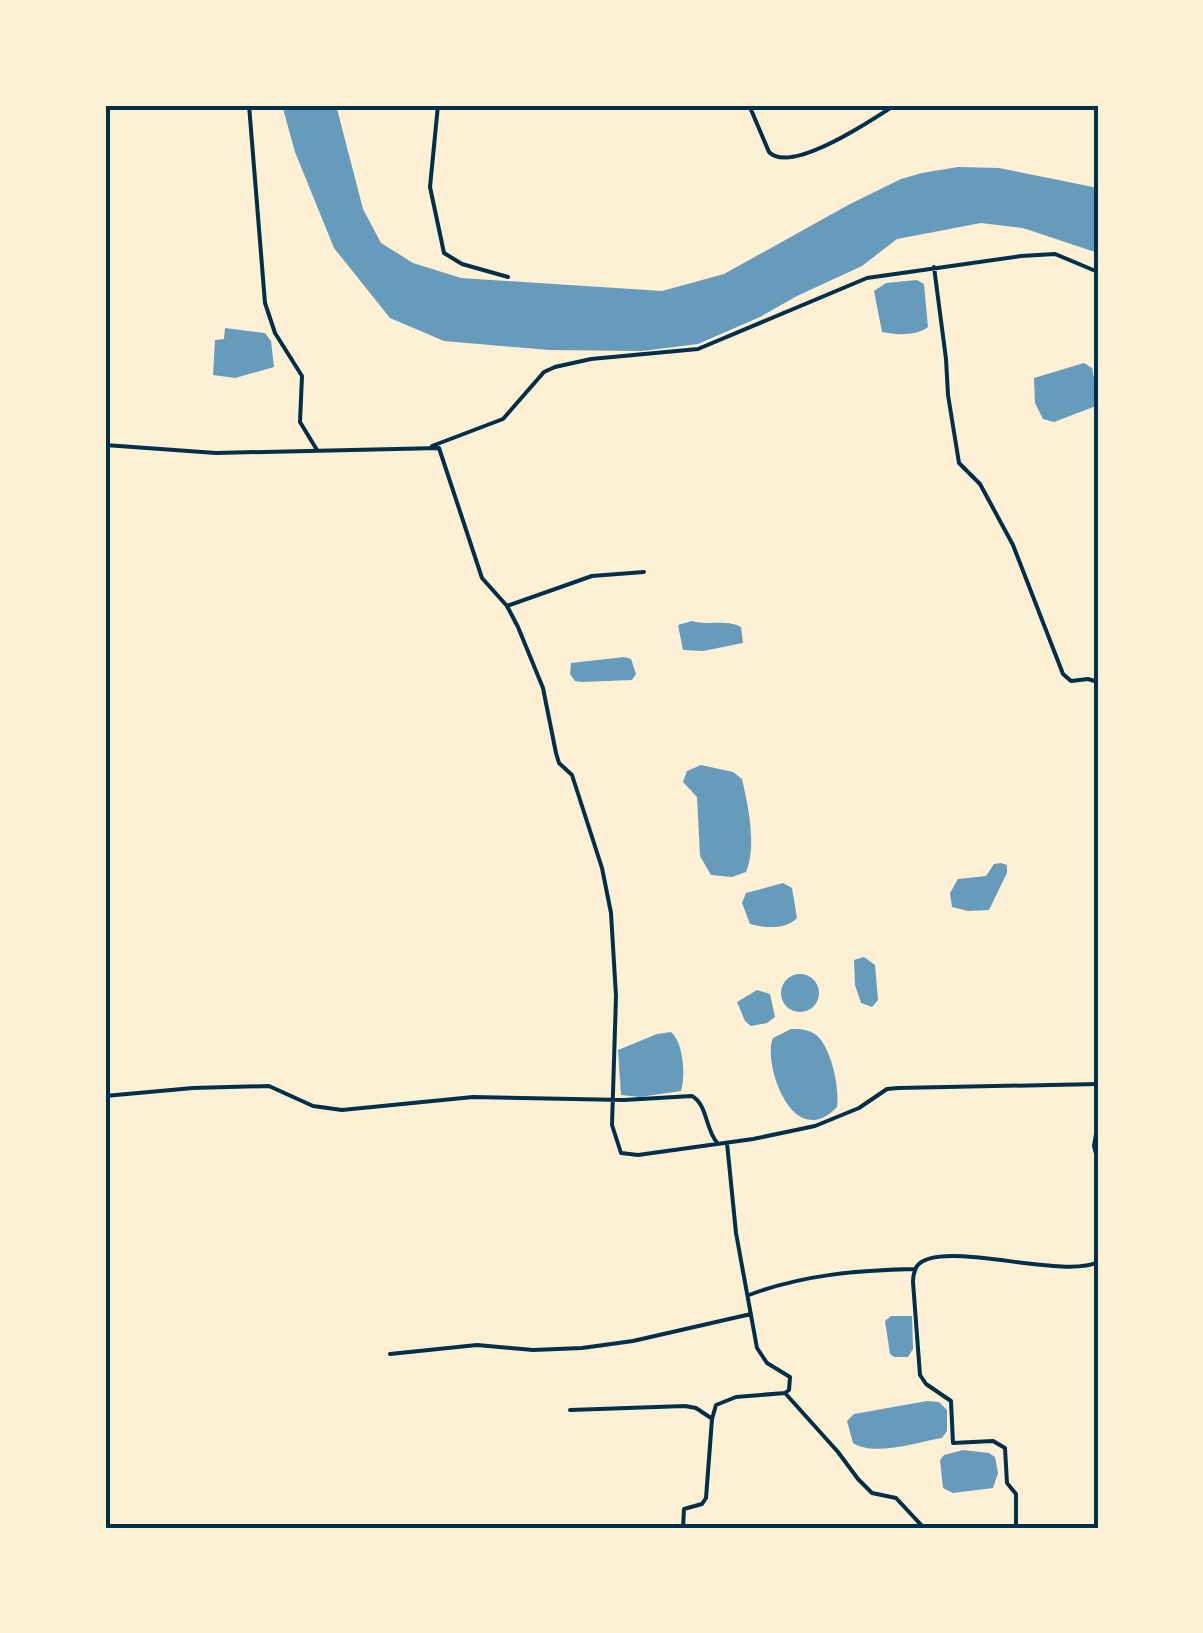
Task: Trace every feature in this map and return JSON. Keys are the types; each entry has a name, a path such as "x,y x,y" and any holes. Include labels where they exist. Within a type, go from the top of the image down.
{"street":[{"path":"249,105 264,303 275,333 302,376 300,422 317,450"},
{"path":"438,105 430,187 444,253 462,264 508,277"},
{"path":"749,105 769,152 786,160 815,151 895,105"},
{"path":"432,446 502,419 538,379 555,367 591,359 698,349 840,292 849,284 934,268 1055,254 1098,272"},
{"path":"934,268 959,463 980,484 1012,545 1062,674 1071,681 1098,682"},
{"path":"105,445 216,453 439,448 482,578 506,606 543,688 556,753 572,775 602,868 612,914 616,996 612,1125 621,1153 638,1155 718,1144 815,1126 859,1108 886,1090 898,1088 1098,1084"},
{"path":"506,606 592,576 644,572"},
{"path":"105,1096 269,1086 314,1106 342,1110 478,1097 612,1100 692,1096 700,1100 718,1144"},
{"path":"1098,1122 1094,1146 1098,1162"},
{"path":"683,1528 684,1509 702,1504 708,1490 716,1405 724,1400 789,1390 790,1377 759,1356 736,1233 727,1142"},
{"path":"1016,1528 1017,1500 1007,1483 1005,1448 993,1441 954,1443 951,1401 926,1384 920,1374 912,1282 915,1270 927,1260 989,1256 1053,1266 1090,1266 1098,1262"},
{"path":"749,1295 832,1274 915,1270"},
{"path":"390,1354 477,1345 533,1350 582,1348 634,1341 751,1314"},
{"path":"785,1393 858,1480 872,1493 896,1498 924,1528"},
{"path":"570,1410 686,1406 712,1419"}],"water":[{"path":"282,105 336,105 363,209 381,243 413,263 461,278 662,291 724,274 901,179 958,167 999,168 1098,188 1098,253 1023,228 981,223 897,239 862,266 698,344 642,351 549,350 444,341 390,318 334,248 295,152"},
{"path":"917,280 924,284 928,327 906,334 882,332 874,291 886,283"},
{"path":"225,328 265,333 271,341 274,367 235,378 213,375 215,340 224,339"},
{"path":"1084,363 1092,368 1096,406 1054,422 1043,419 1035,403 1034,378"},
{"path":"692,621 741,627 743,643 703,651 683,650 678,625"},
{"path":"631,659 636,674 632,680 582,682 575,681 570,674 571,663"},
{"path":"701,765 733,772 742,779 751,850 746,872 732,877 711,875 700,856 697,797 683,782 687,771"},
{"path":"994,864 1007,865 1007,873 989,910 952,907 950,893 958,879 986,876"},
{"path":"783,883 792,888 797,918 781,926 750,924 742,903 746,893"},
{"path":"864,957 875,965 878,1000 872,1007 861,1003 855,985 854,960"},
{"path":"800,974 813,980 819,993 813,1006 800,1012 787,1006 781,993 787,980"},
{"path":"757,990 770,994 775,1017 751,1026 737,1002"},
{"path":"791,1029 816,1035 830,1058 837,1107 821,1118 806,1119 794,1112 777,1082 772,1065 773,1038"},
{"path":"671,1032 682,1059 681,1091 640,1097 621,1095 618,1050"},
{"path":"891,1316 912,1316 913,1349 908,1357 890,1354 885,1321"},
{"path":"939,1402 947,1410 947,1431 942,1438 884,1449 853,1443 847,1421 854,1414"},
{"path":"963,1450 995,1457 998,1473 993,1488 953,1493 943,1488 940,1460"}]}
